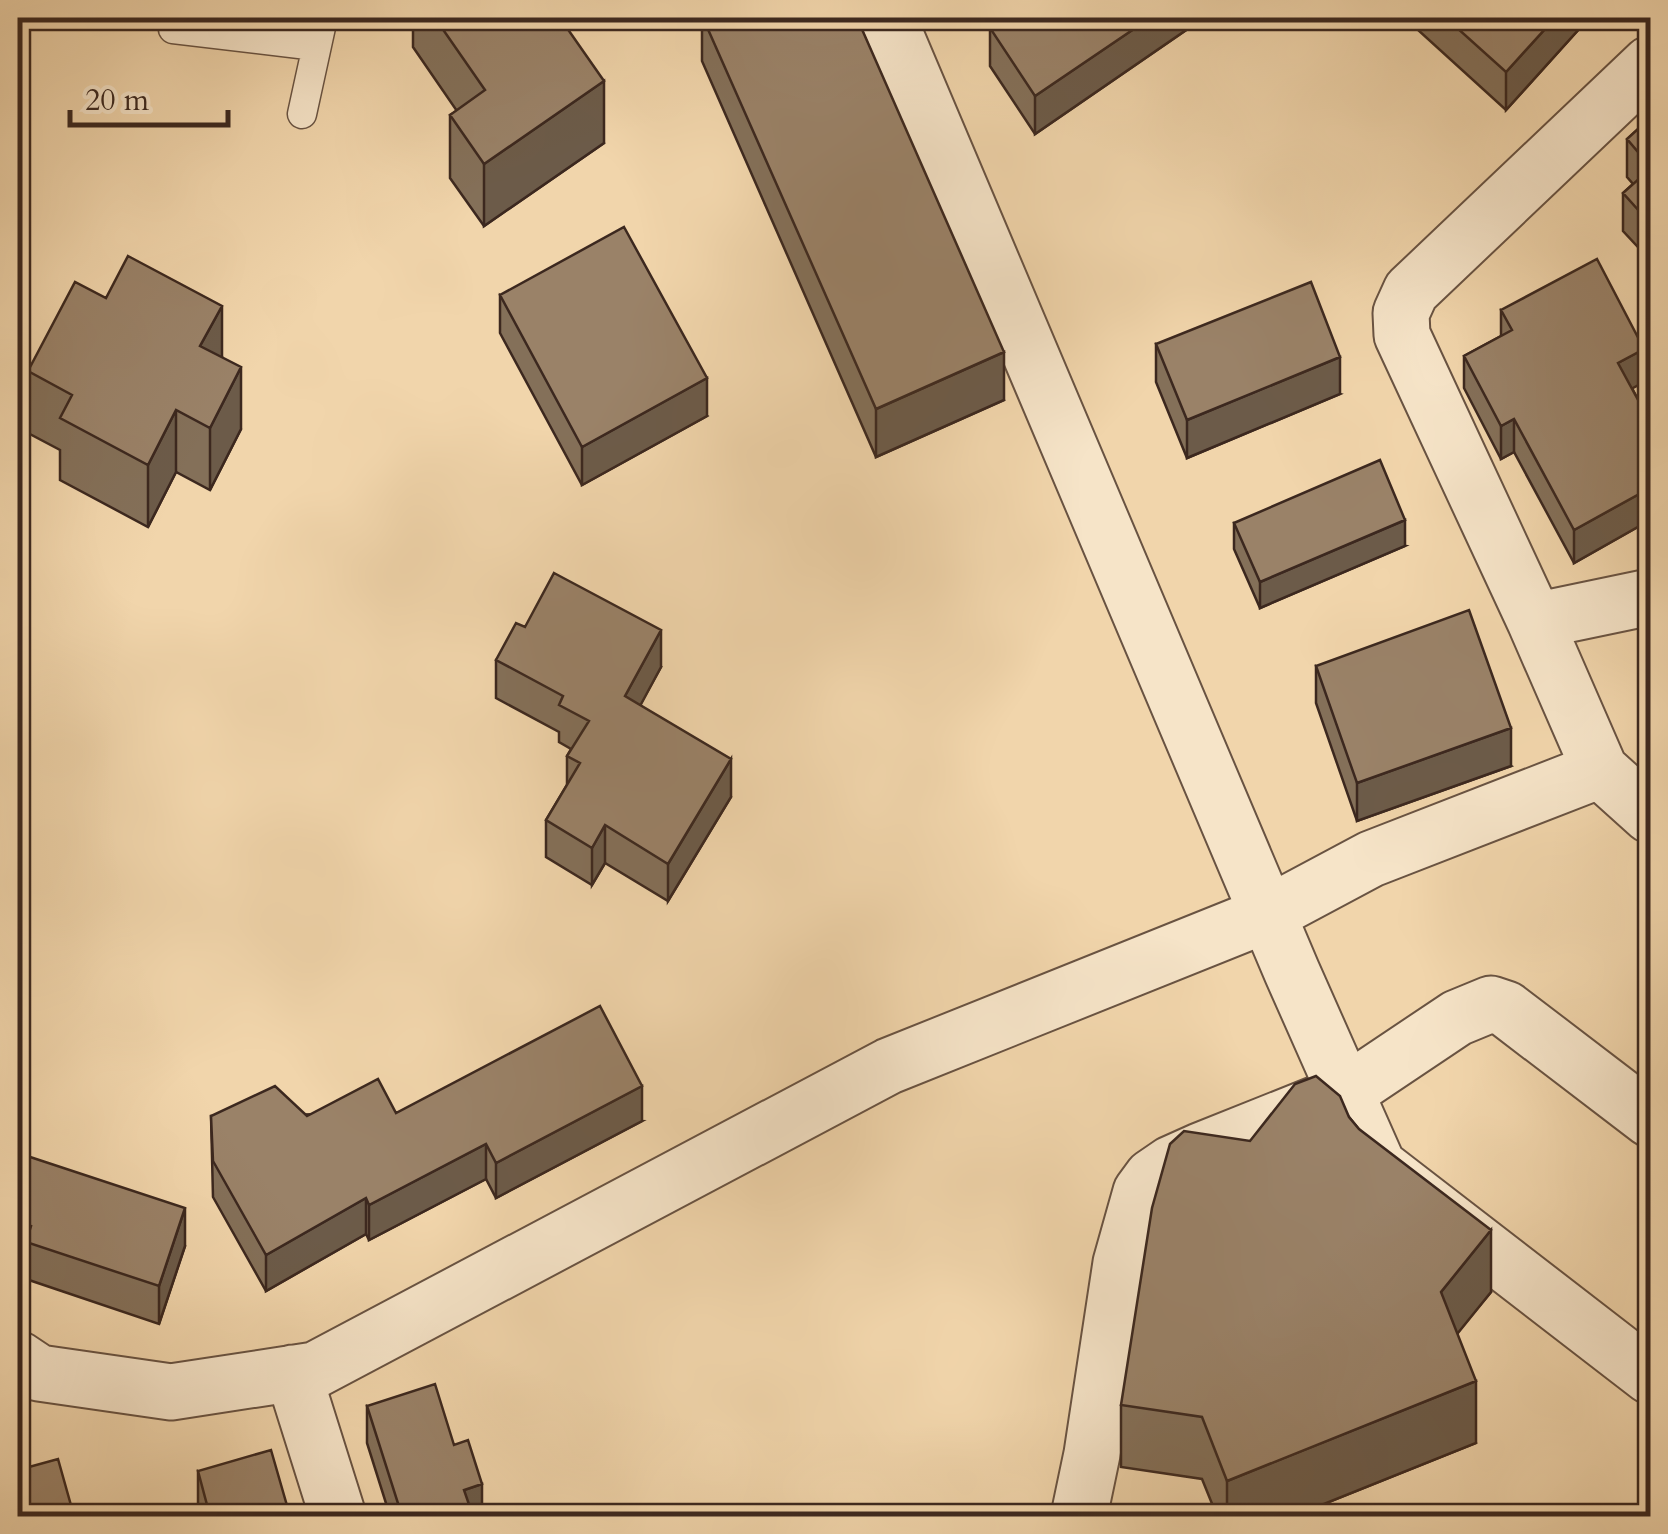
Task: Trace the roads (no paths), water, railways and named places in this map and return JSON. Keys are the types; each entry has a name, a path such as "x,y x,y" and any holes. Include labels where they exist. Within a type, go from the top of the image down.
{"street":[{"path":"888,18 1378,1166 1650,1376"},
{"path":"1650,64 1412,291 1401,313 1402,334 1600,770 1650,816"},
{"path":"1535,621 1650,597"},
{"path":"18,1359 39,1373 171,1392 315,1370 888,1066 1268,914 1371,859 1600,770"},
{"path":"1079,1516 1120,1262 1141,1192 1152,1177 1171,1164 1345,1094 1457,1018 1491,1004 1506,1009 1650,1120"},
{"path":"292,1373 338,1516"}],"lane":[{"path":"302,114 323,18"},
{"path":"173,29 316,46"}]}
